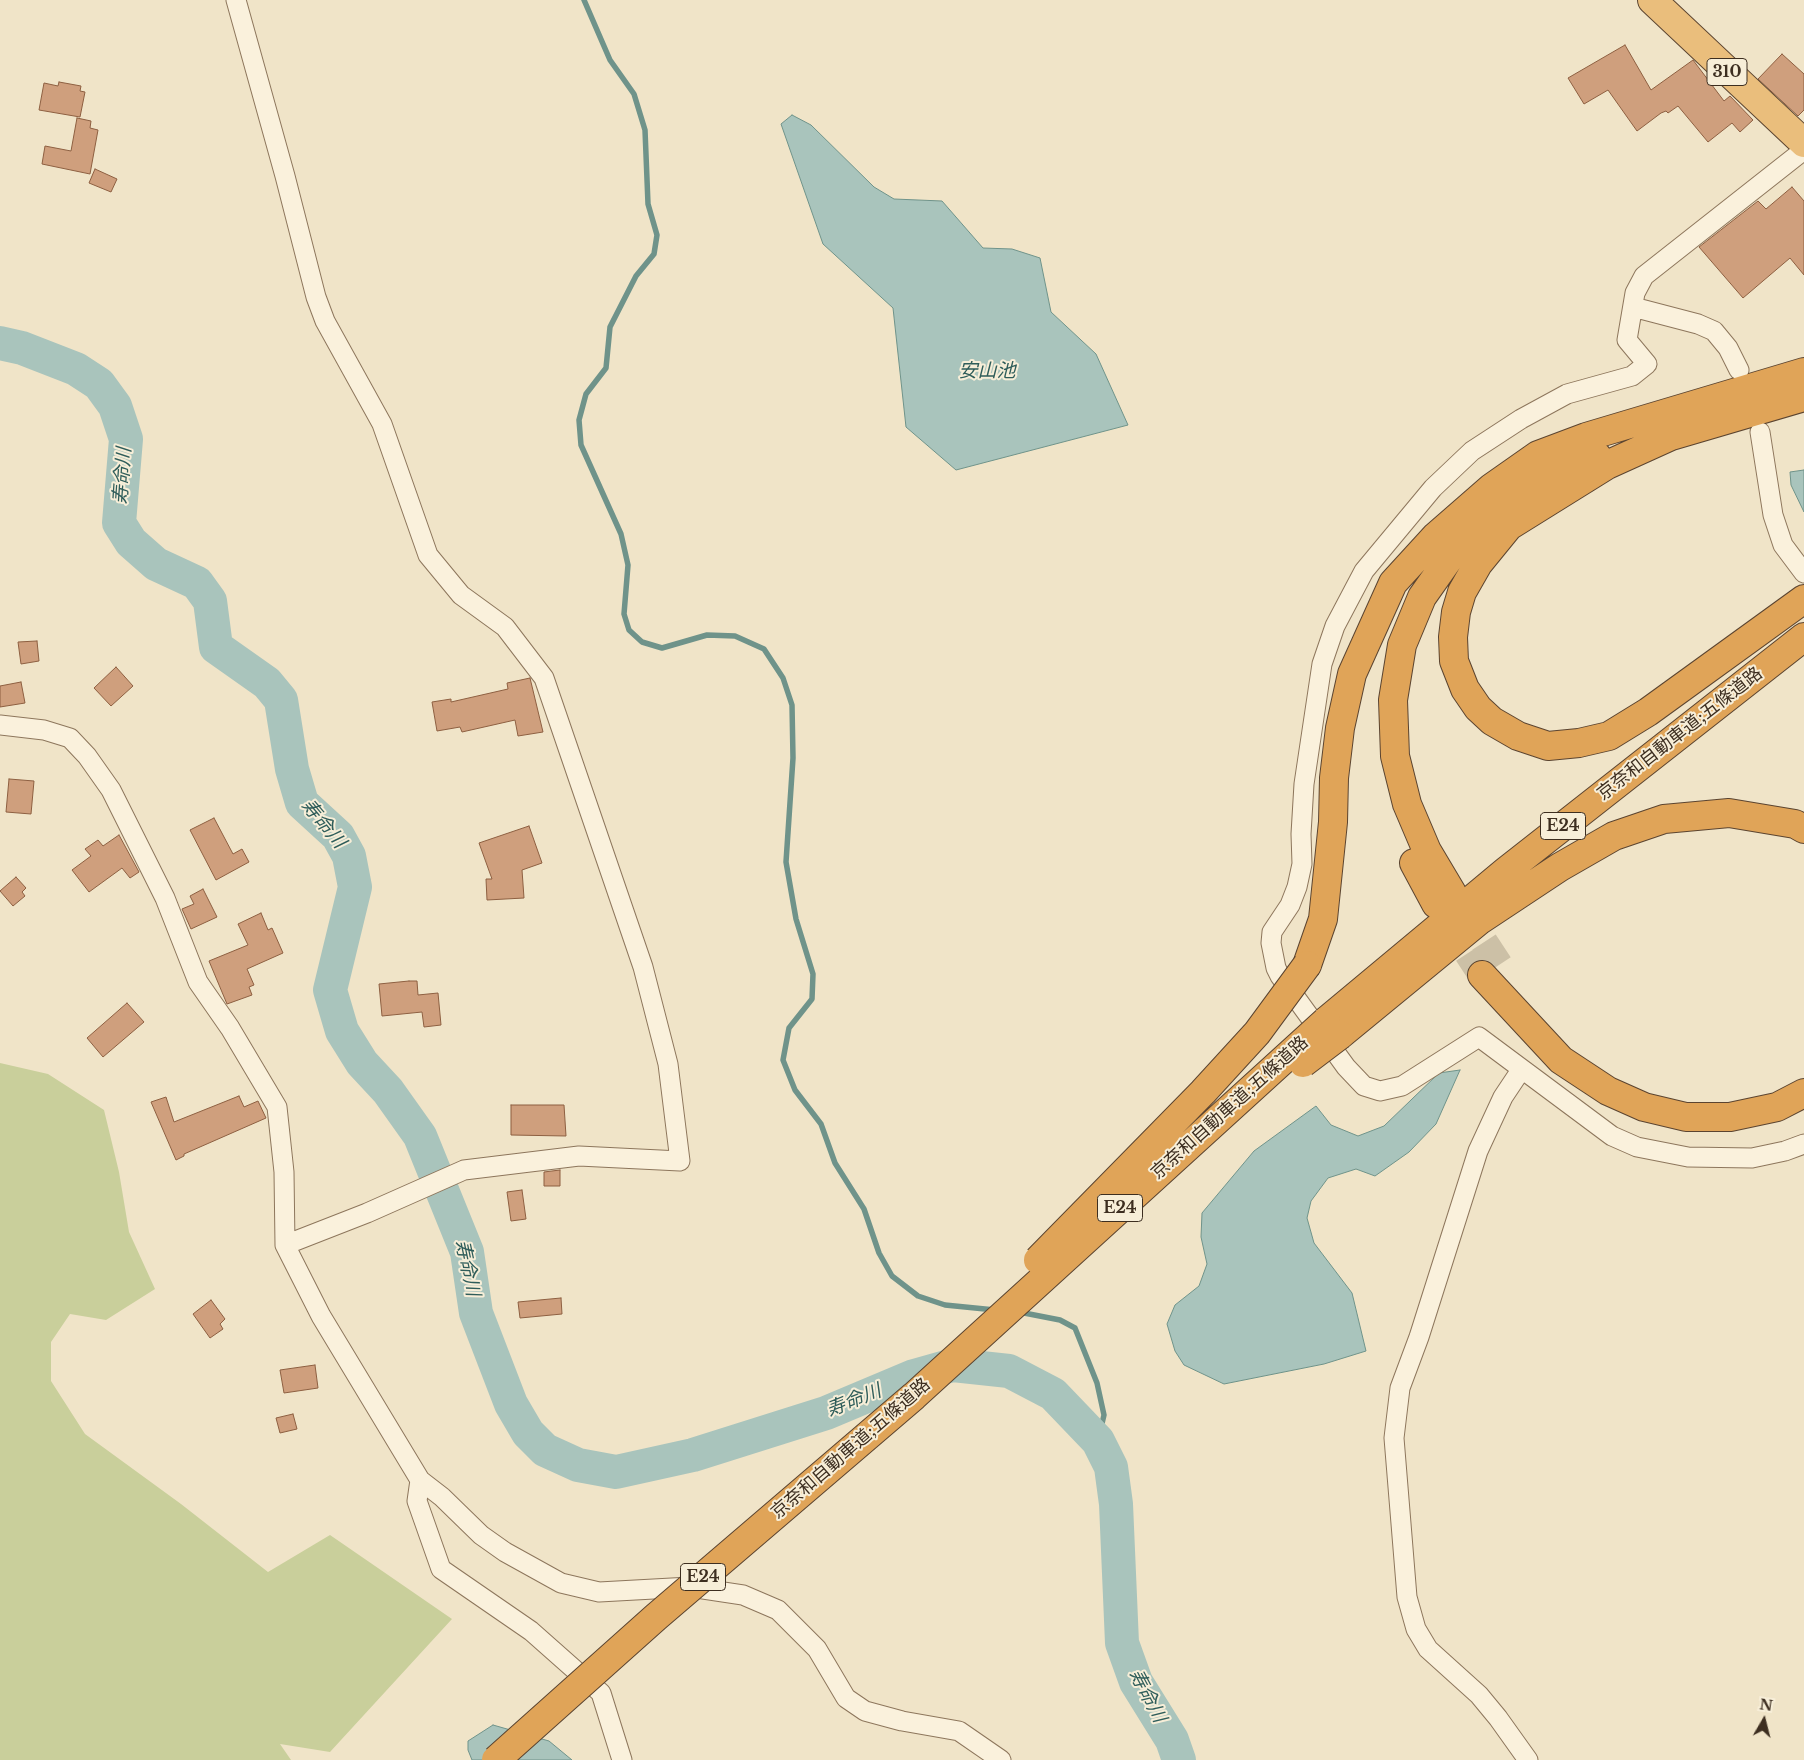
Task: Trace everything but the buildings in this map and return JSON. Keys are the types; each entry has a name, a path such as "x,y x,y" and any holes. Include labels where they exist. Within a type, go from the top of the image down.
{"highway":[{"name":"310","path":"1652,0 1804,142"},
{"path":"914,1396 969,1332 1189,1107 1251,1040 1307,965 1323,919 1334,822 1334,778 1340,728 1352,674 1393,583 1436,536 1492,488 1538,455 1586,438 1804,372"},
{"path":"1436,536 1403,605 1385,664 1377,712 1380,763 1393,814 1411,859 1444,898 1407,804 1395,756 1393,700 1402,645 1422,597 1458,546 1492,509 1552,473 1610,451 1670,436 1804,396"},
{"path":"1670,436 1607,465 1517,520 1509,526 1478,564 1462,592 1456,612 1453,637 1454,661 1465,689 1478,708 1492,721 1518,736 1548,746 1579,743 1609,736 1648,712 1804,599"},
{"name":"京奈和自動車道;五條道路","path":"496,1760 656,1617 914,1396 1249,1090 1333,1028 1506,871 1804,637"},
{"path":"1333,1028 1480,920 1614,836 1664,819 1729,813 1795,824 1804,828"},
{"path":"1804,1072 1794,1080 1764,1093 1731,1101 1691,1102 1645,1092 1611,1078 1568,1043 1490,970 1562,1060 1608,1091 1644,1107 1686,1117 1730,1117 1777,1107 1804,1093"}],"street":[{"path":"236,0 316,297 325,321 382,424 428,555 461,595 505,627 544,678 643,967 668,1064 680,1162 578,1156 464,1170 367,1213 285,1245"},
{"path":"1804,150 1644,276 1635,293 1627,340 1647,364 1632,376 1567,394 1472,451 1433,488 1364,571 1349,596 1325,657 1319,682 1304,784 1302,864 1297,887 1290,905 1272,932 1271,943 1280,976 1346,1067 1364,1086 1380,1091 1402,1086 1478,1037 1520,1070 1612,1136 1638,1147 1662,1154 1688,1157 1752,1158 1786,1151 1804,1144"},
{"path":"1634,307 1698,324 1714,331 1728,348 1739,370"},
{"path":"1760,432 1773,515 1784,545 1804,573"},
{"path":"0,725 44,730 70,738 87,756 111,790 165,898 198,982 230,1028 277,1107 284,1172 285,1245 321,1316 420,1480 489,1541 561,1583 599,1592 690,1587 743,1595 778,1610 817,1650 846,1698 865,1711 902,1721 959,1731 1001,1760"},
{"path":"1520,1070 1503,1097 1478,1151 1423,1328 1400,1388 1394,1438 1407,1598 1416,1628 1428,1649 1479,1695 1528,1760"},
{"path":"420,1480 417,1501 441,1569 531,1631 601,1694 622,1760"}],"green space":[{"path":"0,1063 48,1074 104,1110 119,1172 129,1232 155,1289 106,1320 70,1314 51,1342 51,1381 85,1434 181,1504 268,1572 330,1535 452,1619 330,1752 280,1744 291,1760 0,1760"}],"water":[{"name":"安山池","path":"792,115 811,125 874,187 894,199 942,201 983,248 1012,249 1040,258 1051,312 1096,354 1128,425 956,470 906,427 893,308 823,244 781,124"},
{"path":"1804,470 1804,512 1791,485 1790,472"},
{"path":"1460,1070 1436,1124 1409,1152 1375,1176 1356,1169 1328,1178 1311,1201 1307,1218 1314,1243 1352,1293 1366,1351 1324,1364 1224,1384 1184,1365 1175,1351 1167,1324 1175,1305 1199,1286 1207,1264 1201,1237 1202,1213 1254,1151 1316,1106 1331,1125 1358,1136 1384,1126 1439,1073"},
{"path":"493,1725 549,1741 572,1760 472,1760 468,1750 468,1741"}],"waterway":[{"path":"584,0 610,60 634,94 645,130 648,204 657,235 654,254 636,276 610,327 606,368 586,394 579,420 581,445 621,534 628,565 624,614 629,630 642,642 662,648 707,635 735,636 764,649 783,678 792,705 793,758 786,862 796,919 813,974 812,999 789,1028 783,1060 795,1090 821,1124 835,1163 864,1209 879,1253 892,1276 918,1296 945,1305 995,1310"},
{"name":"寿命川","path":"0,343 22,348 76,369 99,384 115,406 126,439 119,523 131,542 156,564 197,583 210,601 216,647 267,683 281,700 292,769 302,803 338,836 349,856 355,887 330,990 342,1031 362,1063 388,1091 420,1136 467,1252 476,1313 511,1404 528,1433 545,1450 578,1465 616,1472 693,1455 826,1413 914,1376 953,1365 1009,1371 1053,1394 1098,1441 1111,1467 1116,1504 1122,1643 1136,1682 1172,1740 1179,1760"},
{"path":"1019,1312 1060,1320 1075,1328 1097,1383 1104,1415 1098,1441"}],"tunnel":[{"path":"1461,907 1499,965"},
{"path":"1445,918 1482,975"}]}
